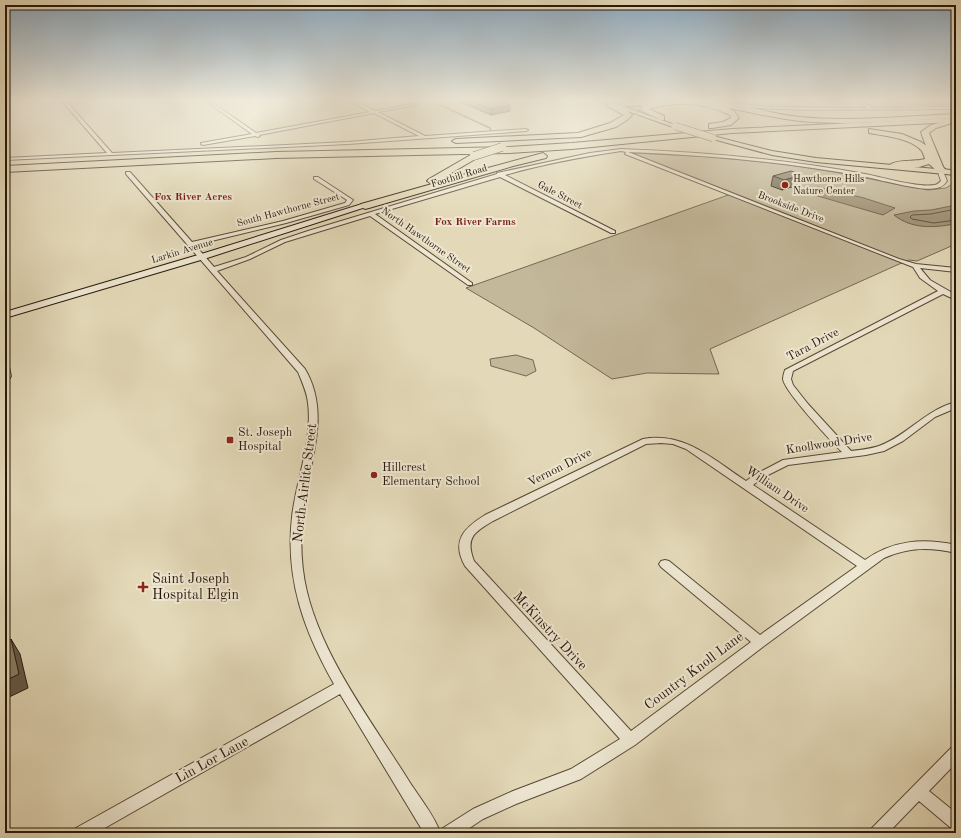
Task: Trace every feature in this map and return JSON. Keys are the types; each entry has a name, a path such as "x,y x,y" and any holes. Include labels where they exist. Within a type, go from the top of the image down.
{"highway":[{"path":"5,164 477,140"},
{"path":"367,210 414,189 474,156 502,147 541,140"},
{"path":"5,169 290,154 509,150 632,140"},
{"path":"367,210 538,157 588,148 648,140"},
{"path":"909,140 925,149 937,165"},
{"path":"894,165 937,165"}],"main road":[{"path":"726,140 746,147 816,160 937,165 956,171"},
{"path":"730,140 816,158 894,165 937,165 956,171"},
{"path":"927,140 937,165"},
{"name":"Larkin Avenue","path":"5,315 367,210"}],"street":[{"path":"98,140 110,154"},
{"path":"188,147 224,140"},
{"path":"5,159 373,140"},
{"path":"267,142 272,146"},
{"name":"Foothill Road","path":"213,270 248,258 283,241 367,210 499,174 598,152 622,150 670,152 789,164 855,174 924,187 936,187 944,181 937,165"},
{"name":"Brookside Drive","path":"622,150 915,266 956,270"},
{"name":"North Airlite Street","path":"128,173 302,371 310,391 313,406 312,436 301,488 297,522 296,570 304,604 315,636 342,686 433,833"},
{"name":"Gale Street","path":"499,174 613,232"},
{"name":"South Hawthorne Street","path":"190,244 284,222 347,204 350,200 316,178"},
{"name":"North Hawthorne Street","path":"367,210 470,284"},
{"path":"915,266 919,274 943,291 956,298"},
{"name":"Tara Drive","path":"849,454 794,392 787,379 789,370 943,291"},
{"path":"5,367 8,376"},
{"name":"Knollwood Drive","path":"747,485 769,470 786,462 881,449 900,439 932,415 956,405"},
{"name":"Vernon Drive","path":"467,536 476,527 489,518 644,442 654,440 672,441"},
{"name":"William Drive","path":"672,441 689,447 864,565"},
{"name":"McKinstry Drive","path":"467,536 463,548 468,563 630,740"},
{"name":"Country Knoll Lane","path":"448,833 478,814 513,798 576,774 630,740 864,565 880,555 901,547 938,546 956,549"},
{"path":"665,564 760,642"},
{"name":"Lin Lor Lane","path":"81,833 342,686"},
{"path":"877,833 956,753"},
{"path":"918,791 956,823"}],"shaded area":[{"name":"Hawthorne Hills Nature Center","path":"634,153 713,157 783,164 928,190 946,188 951,185 954,180 952,176 956,176 956,244 917,261 909,260 897,265 710,349 719,374 647,373 612,379 534,328 466,288 731,194"},
{"path":"516,355 533,360 536,371 526,376 491,366 490,359"}],"water":[{"path":"818,187 864,198 895,208 883,215 804,192"},
{"path":"956,205 956,224 931,227 915,225 901,220 894,215 914,211 931,210"}],"building":[{"path":"791,171 802,175 784,180 773,176"},
{"path":"11,639 19,674 5,681 5,642"}],"place":[{"name":"Hawthorne Hills Nature Center","path":"785,185"},
{"name":"St. Joseph Hospital","path":"230,440"},
{"name":"Hillcrest Elementary School","path":"374,475"},
{"name":"Saint Joseph Hospital Elgin","path":"143,587"}],"district":[{"name":"Fox River Acres","path":"193,197"},
{"name":"Fox River Farms","path":"475,222"}]}
